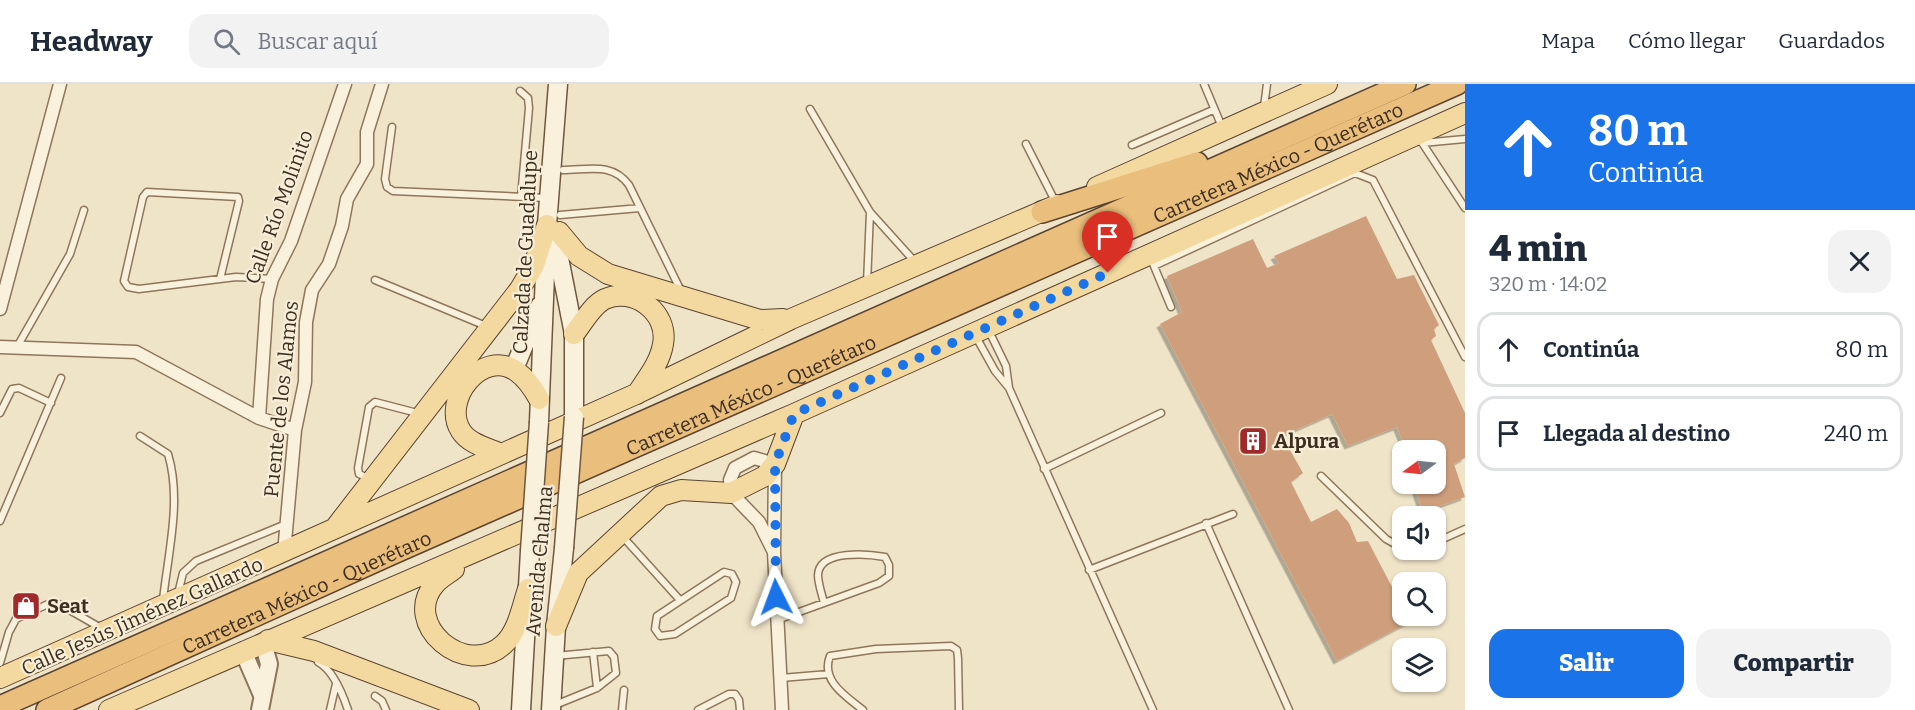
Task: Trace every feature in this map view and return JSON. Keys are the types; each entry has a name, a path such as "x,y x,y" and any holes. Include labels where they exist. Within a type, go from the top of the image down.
{"highway":[{"name":"Carretera México - Querétaro","path":"0,707 1405,84"},
{"name":"Carretera México - Querétaro","path":"47,710 422,541 1457,84"},
{"path":"1049,208 1295,132"}],"main road":[{"name":"Calzada de Guadalupe","path":"558,84 549,198 574,334 574,417"},
{"name":"Calzada de Guadalupe","path":"539,422 546,291 563,170 570,84"},
{"name":"Calle Jesús Jiménez Gallardo","path":"0,678 636,394 791,319 1049,208 1320,85"},
{"path":"109,710 243,651 269,644 794,414 980,329 1151,261 1362,159 1420,139 1465,113"},
{"path":"335,529 371,479 520,289 555,224 579,256 608,274 760,320 791,319"},
{"path":"514,369 546,291"},
{"path":"574,334 595,306 605,299 631,296 650,307 662,327 664,343 658,361 636,394"},
{"path":"501,453 474,444 460,431 456,408 462,387 478,372 496,364 514,369 530,383 539,399"},
{"path":"556,626 578,573 661,496 681,490 731,492 765,476 775,464 794,414"},
{"name":"Avenida Chalma","path":"551,708 574,417"},
{"name":"Avenida Chalma","path":"521,710 539,422"},
{"path":"472,555 435,583 427,598 425,613 430,628 442,644 457,653 472,657 491,652 504,644 515,629 528,589"},
{"path":"269,644 314,651 469,710"}],"street":[{"path":"0,309 60,84"},
{"name":"Calle Río Molinito","path":"259,418 267,299 272,279 291,241 345,84"},
{"name":"Puente de los Alamos","path":"284,553 295,430 305,381 306,322 312,290 329,264 342,226 347,199 368,164 367,132 382,84"},
{"path":"1,350 17,348 136,352 259,418 295,430"},
{"path":"775,464 774,552 782,710"},
{"path":"731,492 759,522 774,552"},
{"path":"261,702 269,664 269,644"},
{"path":"243,651 261,702"}],"lane":[{"path":"1205,84 1213,110 1223,130"},
{"path":"1264,112 1267,84"},
{"path":"520,91 528,98 529,108 521,197"},
{"path":"810,109 870,212 917,265"},
{"path":"1132,145 1213,110"},
{"path":"392,127 385,179 387,187 393,191 549,198"},
{"path":"1420,139 1465,139"},
{"path":"1420,139 1465,208"},
{"path":"1026,144 1049,208"},
{"path":"1362,159 1465,357"},
{"path":"563,170 610,169 621,174 684,297"},
{"path":"1170,307 1151,261 1355,173 1373,180"},
{"path":"220,279 239,201 238,197 147,192 143,197 124,281 128,287 139,289 220,279 272,279"},
{"path":"555,224 640,208"},
{"path":"17,348 70,254 84,210"},
{"path":"866,287 870,212"},
{"path":"375,280 489,328"},
{"path":"980,329 995,371 1009,388"},
{"path":"980,329 1006,366 1009,388 1153,710"},
{"path":"0,521 61,378"},
{"path":"0,412 12,389 19,388 51,403"},
{"path":"371,479 363,478 358,468 369,407 375,402 385,403 422,414"},
{"path":"1044,469 1161,413"},
{"path":"140,436 168,454 173,470 175,492 169,603"},
{"path":"1321,476 1392,542"},
{"path":"1089,570 1233,514"},
{"path":"1206,523 1289,710"},
{"path":"169,603 188,567 287,524"},
{"path":"1446,538 1465,529"},
{"path":"620,534 679,599"},
{"path":"777,620 824,603 879,583 889,576 889,565 885,557 850,554 826,561 820,567 818,575 824,603"},
{"path":"724,572 732,574 736,582 731,598 675,634 660,636 655,629 657,615 679,599 724,572"},
{"path":"0,663 9,632 16,619 48,604 59,604 106,631"},
{"path":"863,710 835,687 829,674 830,656 876,649 951,646 957,650 959,710"},
{"path":"593,652 597,688"},
{"path":"551,708 597,688 613,677 616,669 612,653 593,652 554,656"},
{"path":"298,656 323,665 337,684 348,710"},
{"path":"780,678 829,674"},
{"path":"330,710 337,684"},
{"path":"622,710 624,690"},
{"path":"698,710 729,694 735,694 741,710"},
{"path":"375,696 382,701 386,710"}],"building":[{"name":"Alpura","path":"1366,216 1397,279 1414,275 1439,325 1434,329 1436,336 1431,340 1465,413 1465,458 1454,464 1465,497 1440,506 1421,506 1417,494 1446,494 1446,440 1402,440 1397,427 1348,446 1332,414 1282,436 1303,473 1291,482 1311,522 1337,509 1349,523 1357,542 1368,541 1392,587 1392,626 1402,626 1337,661 1160,324 1182,312 1167,276 1253,239 1267,268 1279,263 1274,256"}],"place":[{"name":"Alpura","path":"1253,441"},
{"name":"Seat","path":"26,606"}],"route":[{"path":"776,597 775,464 794,414 1108,273"}]}
